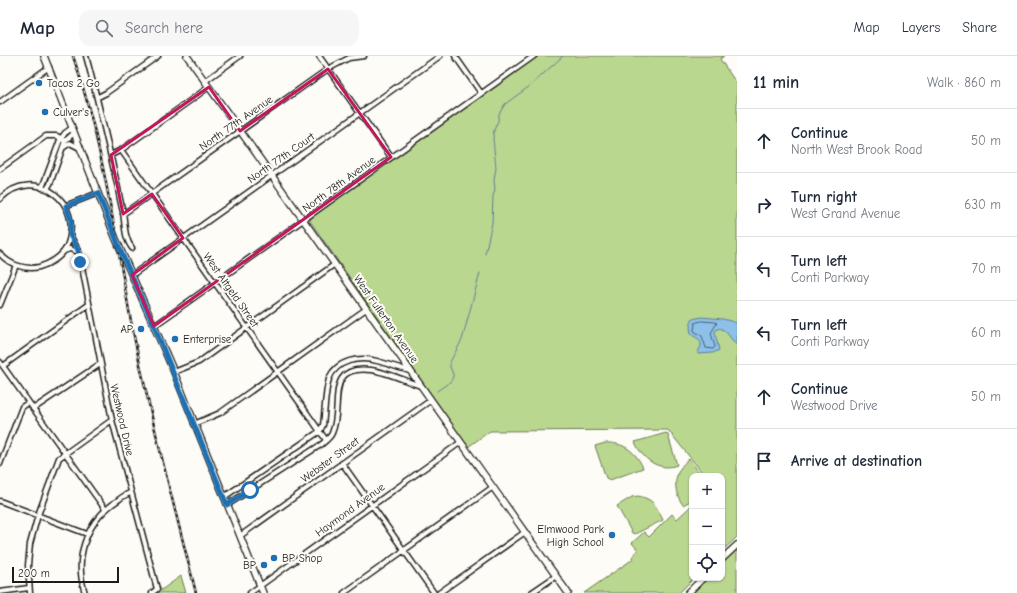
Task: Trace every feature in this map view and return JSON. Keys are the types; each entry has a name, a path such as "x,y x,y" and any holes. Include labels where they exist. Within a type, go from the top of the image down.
{"street":[{"path":"44,56 116,239 174,372 263,593"},
{"path":"86,56 98,97 111,155 125,231 132,248"},
{"path":"98,97 106,93 158,56"},
{"name":"West Fullerton Avenue","path":"187,56 568,593"},
{"path":"205,81 240,56"},
{"path":"319,56 391,157"},
{"name":"North 77th Avenue","path":"123,214 328,69 349,58 364,56"},
{"name":"North 77th Court","path":"132,275 440,56"},
{"path":"455,56 481,93"},
{"name":"North 78th Avenue","path":"154,326 534,56"},
{"path":"0,102 49,67"},
{"path":"111,155 121,150 209,87"},
{"path":"44,188 61,138 65,133 73,130"},
{"path":"44,188 50,184 65,141 73,130"},
{"path":"0,169 46,136 55,136 65,141"},
{"path":"64,147 70,143 80,148"},
{"name":"West Altgeld Street","path":"121,150 326,440"},
{"path":"0,199 10,191 32,186 44,188 56,195 66,206 71,221 70,235 64,251"},
{"path":"66,206 98,193"},
{"name":"Westwood Drive","path":"70,235 79,252 88,305 112,420 130,494 157,590 152,593"},
{"path":"0,254 16,265 29,268 40,267 53,261 64,251 70,249 79,252"},
{"path":"174,372 199,362 335,264"},
{"path":"0,305 16,265"},
{"path":"3,366 88,305"},
{"path":"194,424 220,413 366,309"},
{"path":"224,497 320,431 324,425 329,379 336,368 345,362 353,360 369,360 410,371"},
{"path":"0,362 105,509"},
{"path":"33,409 100,364"},
{"path":"227,505 326,440 332,433 334,426 340,382 349,371 374,370 421,386"},
{"name":"Webster Street","path":"240,536 431,400"},
{"path":"0,464 22,408 28,403"},
{"path":"30,593 28,565 29,550 38,515 59,458 112,420"},
{"name":"Haymond Avenue","path":"250,593 461,442"},
{"path":"342,463 434,593"},
{"path":"344,593 493,487"},
{"path":"85,593 81,561 87,534 105,509 126,494 130,494"},
{"path":"0,501 87,534"},
{"path":"439,593 525,532"},
{"path":"725,556 737,545"},
{"path":"532,593 556,576"},
{"path":"688,593 700,581"},
{"path":"0,592 29,588"}],"highlighted area":[{"path":"328,69 391,157 154,326 132,275 183,238 152,194 123,214 111,155 209,87 240,131"}],"green space":[{"path":"537,56 724,56 720,59 737,84 737,537 725,548 725,473 703,473 668,430 490,431 468,447 310,221 311,218"},
{"path":"666,433 668,435 677,465 670,467 658,465 647,459 642,454 635,442"},
{"path":"605,443 618,444 633,452 643,468 610,480 606,478 595,446"},
{"path":"689,459 700,473 689,473 689,502 683,505 677,493 676,481 677,475"},
{"path":"638,496 651,501 663,520 635,534 632,533 617,506 632,497"},
{"path":"689,508 689,581 691,581 679,593 584,593 633,559 632,557 638,550 632,543 644,532 649,537 672,514 677,519"},
{"path":"737,548 737,593 691,593 703,581 725,581 725,559"},
{"path":"181,576 186,593 157,593"}],"water":[{"path":"702,317 723,319 737,323 737,346 726,332 720,328 716,330 715,333 719,350 713,353 698,354 701,343 691,334 690,327 692,319"}],"waterway":[{"path":"485,254 492,223 496,168 493,139 499,114 505,104 530,86 563,56"},
{"path":"437,391 450,382 453,377 450,362 462,340 480,273"}],"railway":[{"path":"73,56 100,152 137,351 161,455 196,593"}],"place":[{"name":"Tacos 2 Go","path":"39,83"},
{"name":"Culver's","path":"45,112"},
{"name":"AP","path":"141,329"},
{"name":"Enterprise","path":"175,339"},
{"name":"Elmwood Park High School","path":"612,535"},
{"name":"BP Shop","path":"274,558"},
{"name":"BP","path":"264,565"}],"route":[{"path":"80,262 78,250 70,235 71,221 66,206 98,193 122,254 174,372 227,505 250,490"}]}
